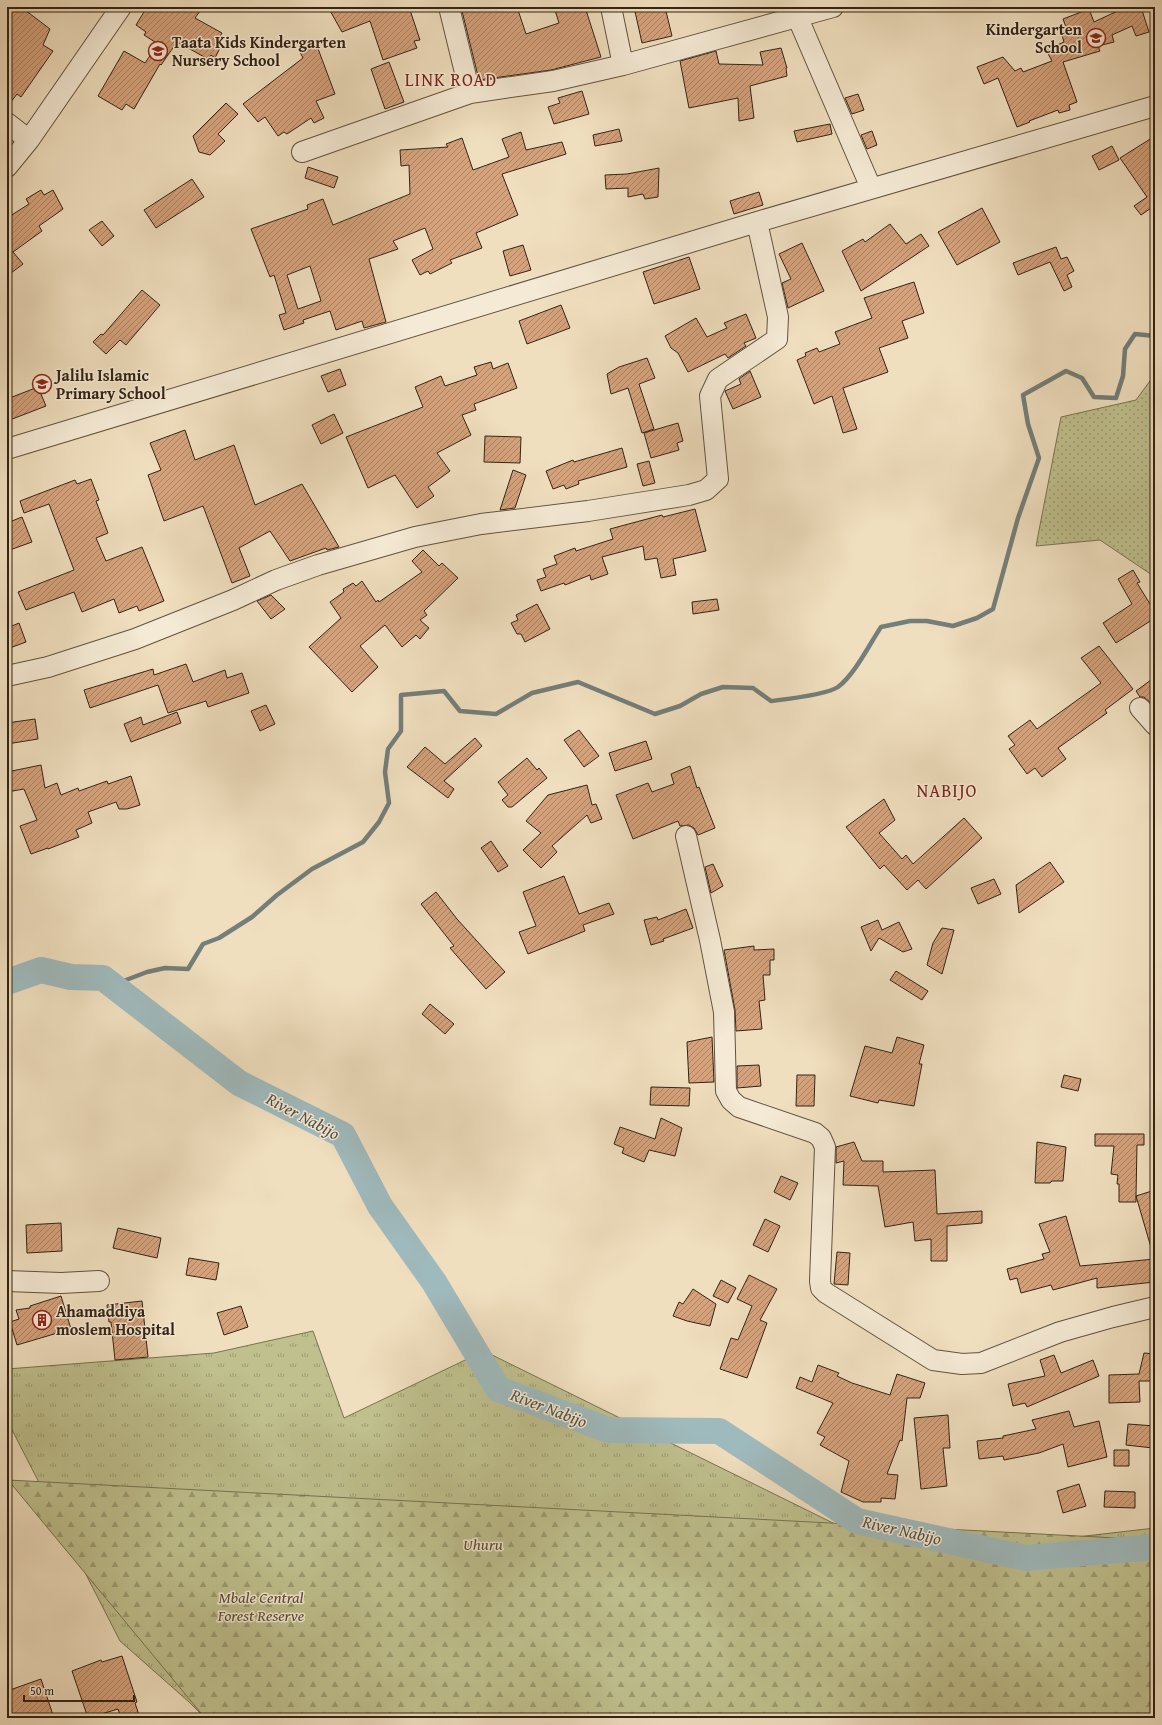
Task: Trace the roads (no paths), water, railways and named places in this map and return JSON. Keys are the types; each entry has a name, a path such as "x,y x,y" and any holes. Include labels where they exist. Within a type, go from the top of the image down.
{"street":[{"path":"7,167 29,140 121,7"},
{"path":"449,7 470,93"},
{"path":"611,7 623,65"},
{"path":"302,152 470,93 553,81 623,65 797,12 833,7"},
{"path":"797,12 871,188"},
{"path":"7,449 756,222 1155,106"},
{"path":"7,124 29,140"},
{"path":"7,676 48,667 135,639 318,564 415,537 481,524 588,511 689,495 706,490 718,479 710,396 715,384 718,379 777,339 778,317 756,222"},
{"path":"1140,708 1155,725"},
{"path":"686,836 710,940 724,1012 726,1091 731,1100 739,1107 815,1133 821,1138 824,1147 821,1288 826,1293 933,1360 962,1364 981,1363 1060,1332 1155,1307"},
{"path":"7,1281 99,1281"}],"waterway":[{"path":"113,985 147,972 165,968 188,969 203,944 219,938 252,917 277,895 312,869 363,842 379,822 389,803 385,772 388,749 401,731 401,695 444,691 460,711 496,714 532,693 578,682 655,714 680,706 701,694 723,687 753,688 771,701 796,698 825,692 838,687 856,667 881,627 910,621 927,621 953,626 977,618 993,609 1018,518 1039,458 1028,424 1023,395 1066,371 1082,378 1094,397 1116,398 1123,376 1125,349 1135,334 1155,336"},
{"name":"River Nabijo","path":"7,982 41,970 71,977 103,978 239,1083 343,1135 380,1206 434,1282 498,1389 608,1430 719,1431 857,1521 1026,1558 1155,1547"}],"place":[{"name":"Kindergarten School","path":"1096,38"},
{"name":"Taata Kids Kindergarten Nursery School","path":"158,51"},
{"name":"Jalilu Islamic Primary School","path":"42,384"},
{"name":"Ahamaddiya moslem Hospital","path":"42,1320"}],"district":[{"name":"LINK ROAD","path":"451,80"},
{"name":"NABIJO","path":"947,791"}],"park label":[{"name":"Uhuru","path":"483,1544"},
{"name":"Mbale Central Forest Reserve","path":"261,1606"}]}
